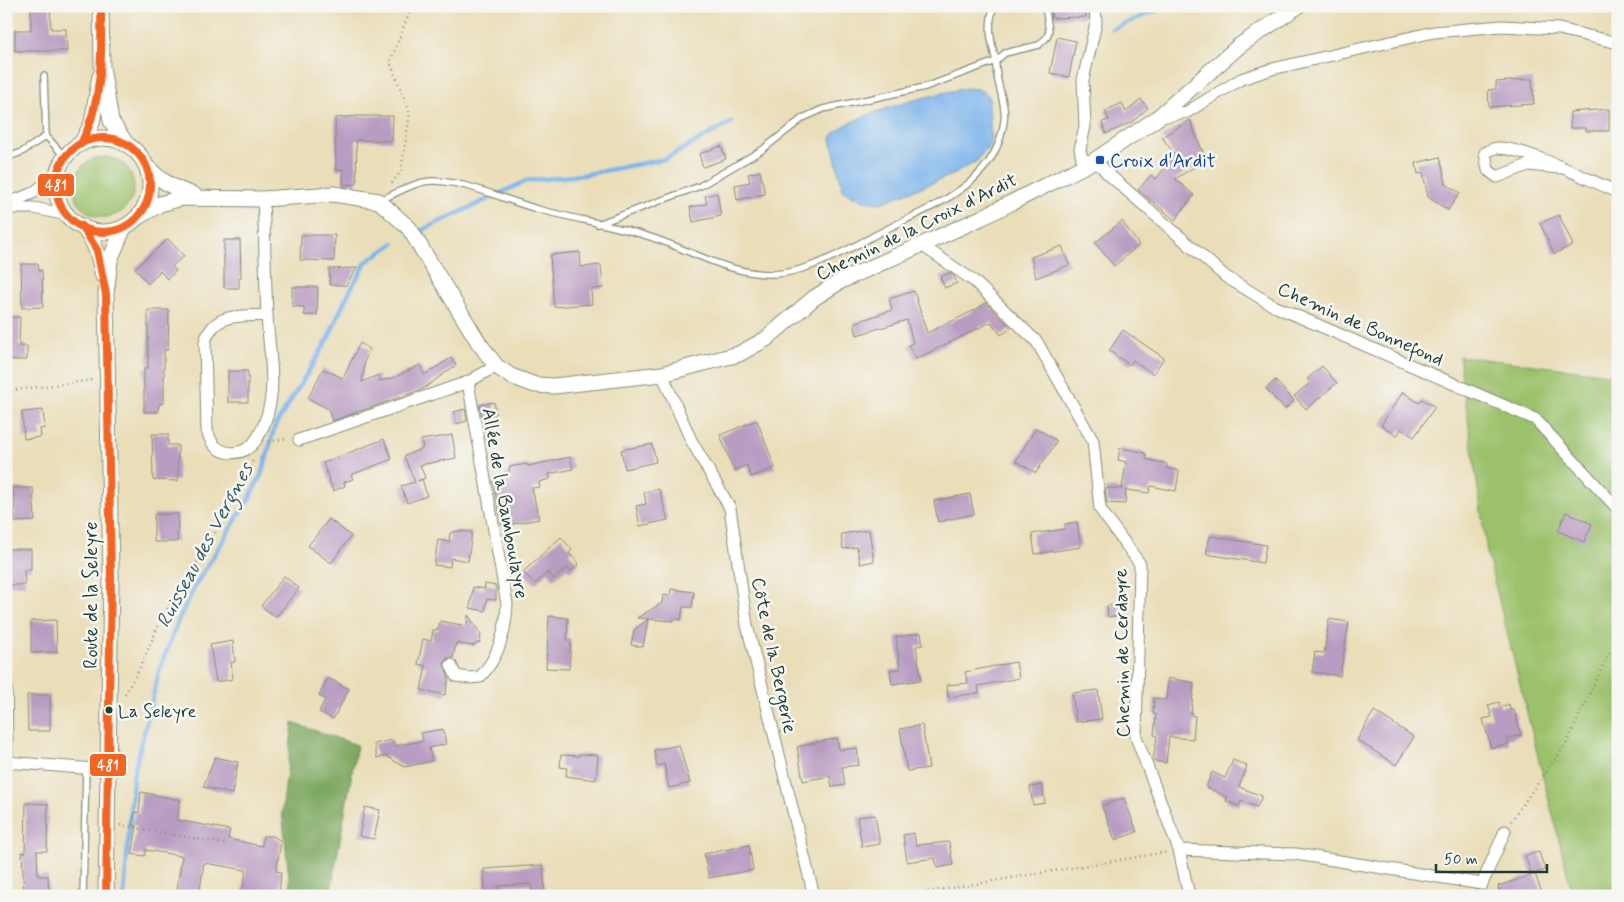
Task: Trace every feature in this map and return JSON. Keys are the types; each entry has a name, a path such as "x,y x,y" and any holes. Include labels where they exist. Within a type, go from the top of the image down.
{"street":[{"path":"101,6 102,67 111,121 127,145"},
{"name":"Chemin de Bonnefond","path":"1095,6 1096,23 1083,80 1085,126 1080,149 1082,159 1102,166 1107,173 1226,277 1274,306 1535,419 1618,508"},
{"name":"Chemin de la Croix d'Ardit","path":"378,201 409,228 479,343 496,366 511,376 535,385 554,386 662,374 739,354 766,339 814,298 841,281 981,218 1092,162 1156,119 1239,46 1298,6"},
{"path":"1156,119 1187,112 1241,79 1272,69 1434,32 1501,26 1549,29 1618,44"},
{"path":"81,144 92,123 102,67"},
{"path":"106,294 99,254 94,240 82,226 67,215 60,203 56,184 58,173 65,157 89,140 105,138 136,150 146,166 175,189 205,198"},
{"path":"1559,168 1528,165 1497,177 1488,170 1485,153 1497,147 1522,152 1618,192"},
{"path":"138,216 145,207 151,186 146,166"},
{"path":"6,204 33,193 58,173"},
{"path":"82,226 104,232 124,227 138,216 160,204 182,198 263,199 333,194 378,201"},
{"path":"263,199 267,315 273,384 271,408 253,446 242,452 231,453 218,450 210,442 207,431 205,342 208,332 215,323 226,318 267,315"},
{"path":"6,208 34,208 67,215"},
{"path":"106,294 110,260 124,227"},
{"name":"Chemin de Cerdayre","path":"920,244 974,280 1037,342 1094,441 1100,509 1140,564 1136,737 1179,850 1189,896"},
{"name":"Route de la Seleyre","path":"106,294 111,577 106,896"},
{"name":"Allée de la Bamboulayre","path":"299,440 468,382 496,366"},
{"name":"Côte de la Bergerie","path":"662,374 691,440 730,508 747,625 814,896"},
{"name":"Allée de la Bamboulayre","path":"451,665 456,676 480,677 492,664 506,622 507,604 468,382"},
{"path":"6,648 7,762 107,770"},
{"path":"1179,850 1296,854 1482,884 1505,831"}],"lane":[{"path":"378,201 432,181 465,186 539,210 655,238 727,267 754,274 775,274 815,264 955,196 979,174 998,146 1004,121 1003,102 989,33 990,16 994,6"},
{"path":"598,224 700,186 762,150 802,118 823,110 926,87 996,61 1004,53 1039,45 1047,37 1049,31 1044,6"},
{"path":"44,76 46,136 65,157"},
{"path":"6,158 22,152 46,136"},
{"path":"83,896 86,768"}],"path":[{"path":"378,201 401,171 410,113 390,62 412,6"},
{"path":"6,391 108,378"},
{"path":"124,700 162,617 222,522 254,458"},
{"path":"1505,831 1566,744 1611,650 1618,640"},
{"path":"107,823 225,844"},
{"path":"902,896 1179,850"}],"green space":[{"path":"98,157 110,157 121,162 129,170 134,181 132,199 121,212 110,217 98,217 87,212 79,204 74,193 74,181 79,170 87,162"},
{"path":"1459,356 1618,375 1618,896 1573,896 1487,553"},
{"path":"293,723 357,745 330,896 291,896 282,812"}],"water":[{"path":"966,88 978,89 987,94 989,98 991,145 977,161 955,174 881,203 864,201 843,191 831,139 837,131 851,122 870,114"}],"building":[{"path":"31,6 50,6 51,29 66,29 67,51 15,51 15,30 31,30"},
{"path":"1050,6 1086,6 1086,17 1052,18"},
{"path":"1057,37 1076,41 1069,77 1050,73"},
{"path":"1532,79 1534,104 1489,107 1488,90 1496,89 1496,82"},
{"path":"1141,99 1148,108 1132,122 1106,134 1102,122 1109,120 1105,111 1122,103 1126,112"},
{"path":"1609,109 1609,131 1586,131 1586,128 1570,128 1570,112"},
{"path":"393,116 392,141 356,140 357,184 343,185 343,169 336,170 335,118"},
{"path":"1190,120 1206,160 1175,179 1194,195 1175,220 1138,190 1151,175 1156,179 1175,155 1162,137"},
{"path":"721,146 726,159 703,167 699,154"},
{"path":"1440,157 1446,184 1460,193 1448,210 1428,197 1423,173 1418,174 1416,163"},
{"path":"760,171 765,194 737,200 735,185 750,182 748,174"},
{"path":"717,193 721,216 693,222 690,207 707,204 705,196"},
{"path":"1559,215 1573,245 1554,254 1540,223"},
{"path":"1122,221 1139,245 1114,266 1095,243"},
{"path":"301,235 335,235 334,261 300,260"},
{"path":"168,239 184,256 172,266 176,271 167,279 160,271 148,284 135,268"},
{"path":"224,240 240,240 241,278 239,278 239,288 224,288"},
{"path":"1062,246 1069,265 1036,278 1031,257"},
{"path":"580,252 581,267 601,265 603,288 591,289 592,304 554,307 550,255"},
{"path":"21,264 38,264 39,271 42,270 43,307 22,308"},
{"path":"357,268 346,285 330,285 329,269"},
{"path":"949,273 954,276 957,283 945,288 940,277"},
{"path":"292,287 318,287 317,315 304,315 304,307 292,306"},
{"path":"914,291 927,333 986,303 1011,328 1001,335 991,322 916,359 908,345 913,343 907,320 857,335 854,323 892,310 889,299"},
{"path":"148,310 169,310 168,350 164,350 164,403 159,404 158,412 144,412 144,368 148,368"},
{"path":"6,317 20,317 19,346 27,346 27,360 6,360"},
{"path":"1123,330 1164,358 1153,374 1133,360 1130,365 1109,351"},
{"path":"360,343 370,349 365,360 362,382 378,375 380,381 393,378 420,365 424,375 451,358 456,365 423,389 332,421 328,409 308,398 323,369 343,378"},
{"path":"1322,366 1337,383 1306,409 1294,396 1311,382 1307,379"},
{"path":"228,371 248,371 248,402 228,402"},
{"path":"1275,380 1294,401 1285,409 1266,389"},
{"path":"1403,392 1419,403 1422,399 1435,407 1414,437 1401,429 1397,436 1381,425"},
{"path":"494,402 496,414 482,418 480,405"},
{"path":"465,409 467,421 456,424 454,412"},
{"path":"43,410 45,428 40,429 41,437 24,439 22,412"},
{"path":"757,420 775,468 751,477 747,465 734,471 720,435"},
{"path":"1036,428 1057,441 1036,473 1016,461"},
{"path":"152,434 168,434 168,445 178,445 178,481 153,480"},
{"path":"452,435 456,458 420,465 425,478 422,479 427,496 407,503 401,486 415,482 404,456 423,448 421,440"},
{"path":"384,439 392,459 351,475 353,479 344,482 345,486 333,491 323,463"},
{"path":"652,444 656,462 625,469 621,450"},
{"path":"1120,448 1143,452 1147,455 1146,459 1167,464 1166,468 1179,471 1176,491 1151,486 1149,493 1126,490 1125,504 1107,503 1105,488 1122,489 1126,462 1118,460"},
{"path":"570,457 573,469 549,474 550,479 539,482 540,487 532,488 539,519 502,526 493,480 505,477 505,473 509,472 509,467 527,464 528,466"},
{"path":"13,488 33,488 35,521 15,522"},
{"path":"659,489 668,520 640,526 636,506 646,504 644,492"},
{"path":"970,494 974,514 938,522 934,501"},
{"path":"1566,512 1592,524 1584,542 1558,531"},
{"path":"154,514 178,514 177,542 154,542"},
{"path":"329,519 351,536 331,563 308,546"},
{"path":"1077,522 1081,547 1035,554 1032,534 1065,529 1065,524"},
{"path":"869,530 874,561 860,564 857,547 843,549 841,534"},
{"path":"457,531 472,532 468,561 451,558 450,567 434,565 438,540 449,542 450,533"},
{"path":"1210,536 1266,545 1263,563 1206,554"},
{"path":"561,537 572,550 569,553 579,564 570,572 567,568 554,579 548,572 535,584 523,572"},
{"path":"6,549 31,549 31,570 24,570 25,585 8,585"},
{"path":"284,576 299,588 276,617 261,606"},
{"path":"485,584 496,586 496,600 487,599 485,611 470,608 473,587 484,589"},
{"path":"671,589 694,592 692,607 683,607 681,620 637,618 662,603 663,595 670,596"},
{"path":"1120,604 1121,616 1108,617 1107,606"},
{"path":"468,615 481,635 480,642 473,646 456,643 453,658 447,658 444,664 449,678 445,695 421,690 426,666 418,664 423,639 431,641 433,630 438,630 440,621 467,626"},
{"path":"549,616 568,618 567,640 571,640 569,669 546,668"},
{"path":"648,619 643,647 631,645 634,630"},
{"path":"1329,619 1349,622 1340,676 1312,672 1315,652 1324,653"},
{"path":"56,620 57,652 31,653 31,621"},
{"path":"921,633 923,645 916,646 921,680 892,684 890,670 900,669 896,637"},
{"path":"233,641 235,662 231,663 233,679 216,682 210,645"},
{"path":"1016,662 1019,678 978,686 979,693 948,697 947,685 968,683 965,672"},
{"path":"328,678 349,689 333,719 319,712 325,699 319,696"},
{"path":"1168,678 1194,683 1191,715 1195,716 1193,739 1169,737 1166,763 1153,761 1157,736 1154,735 1156,714 1153,714 1154,698 1166,700"},
{"path":"1098,690 1102,719 1076,722 1072,693"},
{"path":"27,695 50,695 50,731 28,731"},
{"path":"1499,702 1500,707 1509,704 1511,711 1514,710 1521,735 1507,739 1509,744 1491,748 1483,719 1492,717 1488,705"},
{"path":"1374,711 1414,737 1396,765 1357,740"},
{"path":"922,725 929,768 907,771 900,729"},
{"path":"443,729 446,744 429,748 432,761 405,767 386,756 377,758 374,744 392,740 394,746 423,741 421,733"},
{"path":"837,738 839,750 857,748 859,765 842,767 845,785 832,787 830,776 803,781 797,747"},
{"path":"679,745 690,783 669,788 664,764 657,766 654,750"},
{"path":"579,754 598,755 596,780 566,776 567,768 560,767 561,755 579,756"},
{"path":"215,757 238,762 232,794 203,787"},
{"path":"1233,760 1247,766 1239,787 1262,796 1257,807 1241,801 1239,806 1226,801 1227,797 1206,787 1212,772 1225,778"},
{"path":"1042,785 1045,803 1033,805 1030,787"},
{"path":"141,792 180,800 177,820 230,830 228,839 262,846 263,836 273,836 281,841 276,871 281,872 279,896 242,896 246,870 204,863 199,896 176,896 182,856 146,850 145,856 132,854 137,826 132,825 135,812 139,813"},
{"path":"1124,798 1137,832 1115,840 1102,806"},
{"path":"26,803 48,804 47,851 37,851 38,876 48,876 49,896 24,896 22,852 25,853"},
{"path":"365,807 380,810 374,839 359,836"},
{"path":"875,815 880,844 862,847 857,817"},
{"path":"914,833 916,845 949,842 953,865 937,868 935,858 907,862 903,835"},
{"path":"749,845 753,870 709,878 704,854"},
{"path":"1539,852 1545,870 1532,875 1525,856"},
{"path":"543,865 545,896 532,896 531,884 498,886 498,896 485,896 484,869"},
{"path":"1535,874 1543,896 1501,896 1498,886"}],"waterway":[{"name":"Ruisseau des Vergnes","path":"1112,29 1167,6"},
{"name":"Ruisseau des Vergnes","path":"416,233 526,181 582,175 665,159 732,122"},
{"name":"Ruisseau des Vergnes","path":"124,896 133,777 160,668 178,621 196,584 250,497 263,471 275,426 327,341 346,298 366,262 394,243"}],"transit line":[{"name":"481","path":"81,144 94,111 100,77 101,6"},
{"name":"481","path":"103,138 121,142 136,152 146,167 150,185 146,203 136,218 121,228 103,232 85,228 70,218 60,203 56,185 60,167 70,152 85,142 103,138"},
{"name":"481","path":"82,226 97,250 106,294 111,577 106,896"}],"place":[{"name":"Croix d'Ardit","path":"1100,160"},
{"name":"La Seleyre","path":"109,710"}]}
